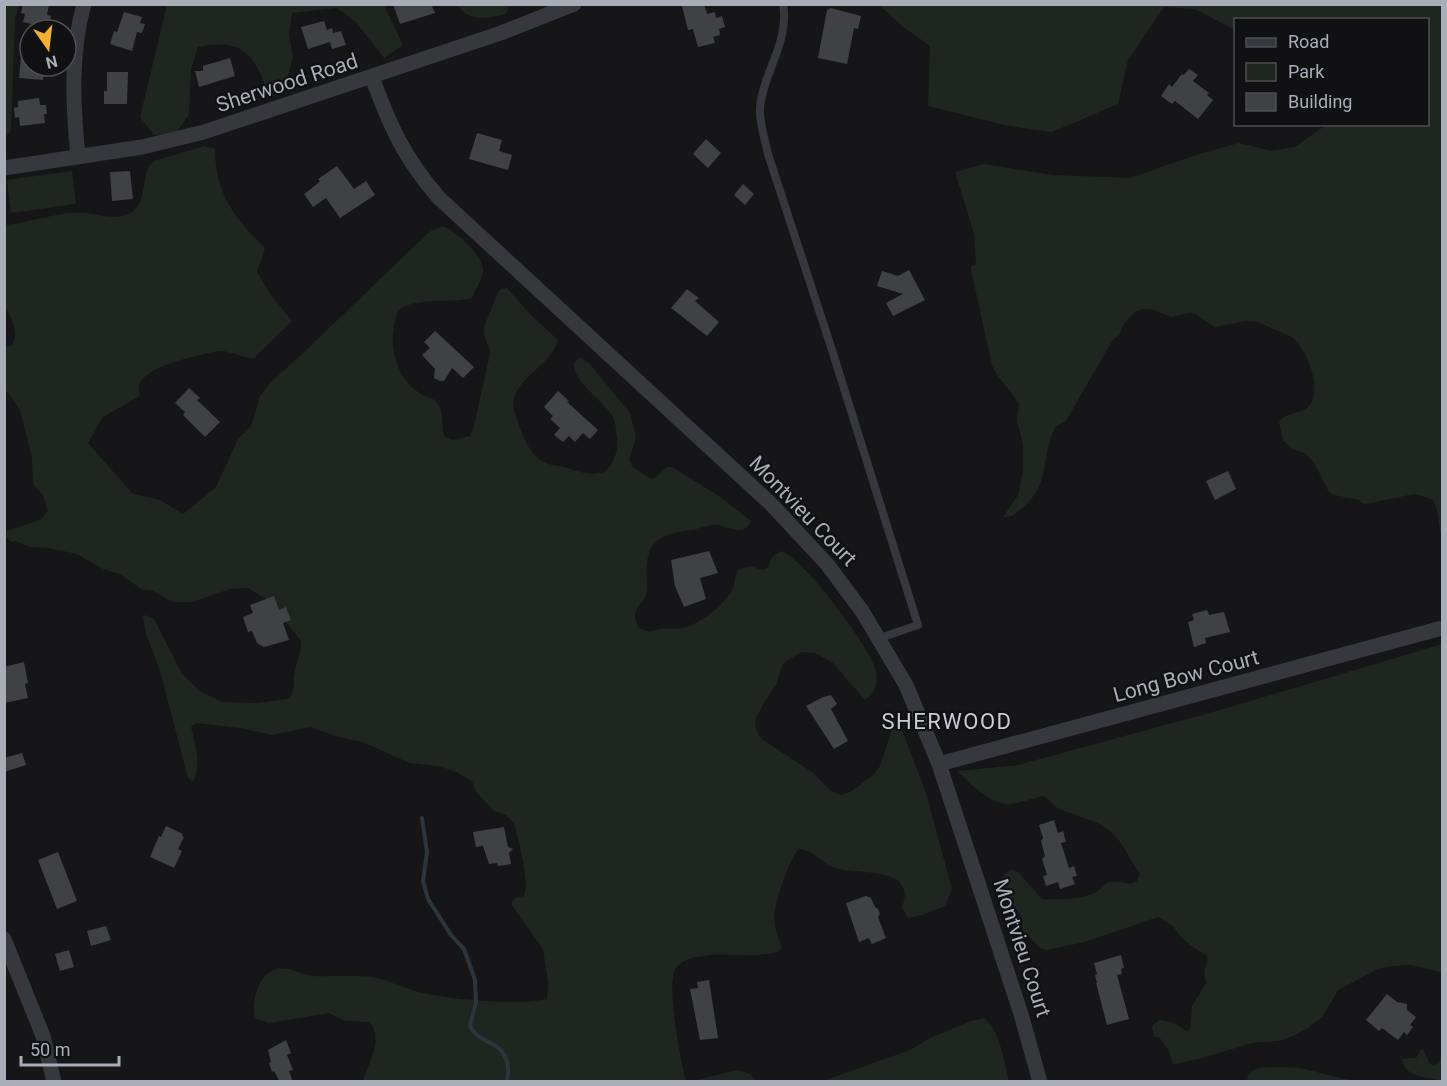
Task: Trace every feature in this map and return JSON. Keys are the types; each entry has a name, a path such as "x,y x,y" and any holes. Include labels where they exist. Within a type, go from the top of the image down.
{"street":[{"path":"78,157 73,77 76,44 84,4"},
{"name":"Sherwood Road","path":"4,168 142,147 246,119 501,33 573,4"},
{"name":"Montvieu Court","path":"372,77 387,120 403,151 439,198 770,503 827,564 880,638 907,688 939,764 1021,1014 1040,1082"},
{"name":"Long Bow Court","path":"939,764 1443,628"},
{"path":"4,939 43,1036 54,1082"}],"lane":[{"path":"783,4 784,29 762,96 761,125 768,154 918,625 880,638"}],"green space":[{"path":"5,4 19,5 15,18 11,131 5,137"},
{"path":"167,5 384,5 403,45 384,58 356,22 337,8 292,13 289,35 293,57 287,79 266,88 256,64 242,50 224,45 198,47 191,69 189,115 176,133 154,135 140,117"},
{"path":"458,5 509,5 506,14 480,18 467,15"},
{"path":"879,5 1442,5 1442,535 1432,499 1414,494 1366,504 1361,503 1360,500 1334,495 1329,492 1313,461 1304,453 1292,449 1283,440 1279,423 1281,419 1308,407 1313,400 1314,391 1312,370 1308,360 1292,337 1258,322 1245,321 1215,327 1195,314 1171,317 1155,310 1142,309 1136,311 1123,325 1120,334 1113,340 1066,421 1056,426 1049,443 1041,483 1030,501 1010,517 1003,517 1018,495 1023,471 1023,445 1017,420 1019,403 992,365 971,270 971,267 976,264 974,234 955,172 984,164 1053,175 1130,178 1239,143 1271,151 1295,147 1325,126 1429,126 1429,18 1234,18 1234,29 1195,9 1164,7 1128,60 1118,104 1052,132 1009,126 928,106 930,46 902,26"},
{"path":"204,146 215,149 216,165 223,192 236,216 265,248 257,272 271,295 292,321 254,358 217,351 167,364 154,370 144,377 139,386 140,396 103,417 88,443 133,494 160,500 183,514 216,487 238,439 251,426 260,396 270,383 429,232 443,226 449,229 469,245 482,266 483,272 472,298 420,302 403,307 396,316 393,336 395,356 402,375 415,390 435,400 440,407 444,436 453,440 470,436 473,430 490,354 484,327 498,292 507,288 558,340 549,357 523,383 513,402 522,434 540,460 580,472 599,473 605,472 613,460 617,443 615,421 610,412 578,377 574,362 580,357 589,363 630,413 636,437 629,460 632,466 654,479 667,467 672,467 719,496 751,521 744,529 711,525 672,533 656,542 648,558 646,595 635,615 639,628 650,632 682,628 696,623 711,613 730,594 738,570 750,566 763,570 768,568 772,557 781,551 804,568 834,603 861,641 875,668 874,690 865,700 832,662 815,653 802,652 786,661 782,666 776,685 756,718 755,725 759,736 812,772 830,790 840,795 852,791 873,775 880,766 897,717 926,793 952,889 945,906 908,918 902,907 905,894 902,885 894,878 836,868 809,852 799,849 786,872 774,914 776,931 782,948 778,952 761,955 696,957 676,968 673,976 673,1005 686,1081 363,1081 374,1051 376,1035 369,1022 345,1021 329,1013 268,1023 255,1018 255,998 260,983 268,973 279,969 289,969 313,976 377,978 424,993 499,1002 547,999 548,982 543,949 511,904 515,898 524,896 526,885 523,860 514,823 506,815 494,811 476,792 472,781 439,766 409,763 363,742 310,727 272,735 240,728 197,723 191,727 197,755 196,776 193,782 188,778 160,671 146,634 143,617 145,615 154,619 182,674 200,691 222,702 256,703 288,699 293,689 301,641 269,601 248,588 230,589 192,602 173,602 153,591 141,589 120,574 103,569 77,554 30,547 16,541 11,542 5,536 5,532 40,520 48,511 43,495 33,484 32,458 21,413 5,389 5,347 11,346 15,331 4,302 5,225 73,213 116,217 128,214 138,206 141,200 149,166 154,161"},
{"path":"72,171 76,204 11,213 7,180"},
{"path":"1442,644 1442,972 1410,965 1378,969 1338,990 1323,1016 1308,1028 1291,1037 1279,1041 1252,1043 1175,1064 1172,1063 1169,1051 1159,1037 1154,1037 1152,1026 1159,1020 1171,1022 1187,1031 1190,1029 1192,1006 1206,983 1204,971 1208,959 1206,955 1180,936 1173,926 1158,917 1085,942 1047,950 1041,949 1023,931 1020,914 1001,890 1000,879 1010,870 1019,873 1042,899 1084,897 1097,892 1110,882 1133,883 1137,881 1140,874 1120,842 1104,827 1058,808 1043,796 1005,804 993,800 979,791 958,771 1018,765 1220,710"},
{"path":"984,1018 994,1030 1009,1081 823,1081 910,1050 932,1037"},
{"path":"1423,1049 1430,1064 1438,1063 1442,1056 1442,1081 1418,1076 1407,1070 1404,1065 1402,1059 1416,1058"},
{"path":"1300,1068 1354,1081 1247,1081 1255,1069"},
{"path":"738,1070 750,1074 755,1081 693,1081"}],"building":[{"path":"23,4 49,4 47,15 51,16 50,18 24,18 25,14 21,13"},
{"path":"393,4 431,4 435,13 400,24"},
{"path":"704,4 707,14 715,12 716,18 722,16 725,27 719,29 720,35 713,37 715,43 698,47 693,29 688,30 682,6"},
{"path":"831,8 861,16 858,29 854,28 847,64 818,58 827,10"},
{"path":"124,12 142,17 140,23 145,24 142,33 137,32 132,51 110,44"},
{"path":"324,21 327,30 332,28 333,33 341,31 346,45 332,49 330,42 308,49 301,27"},
{"path":"230,58 235,76 199,87 195,71 203,71 203,66"},
{"path":"1189,69 1198,75 1193,81 1209,93 1207,95 1213,100 1198,119 1175,101 1172,104 1161,96 1169,84 1172,87"},
{"path":"107,72 128,72 127,104 104,104"},
{"path":"19,78 43,78 43,80"},
{"path":"39,98 40,105 46,105 45,123 20,126 19,117 15,118 14,108 18,107 18,101"},
{"path":"477,133 502,140 499,151 512,155 508,170 469,159"},
{"path":"706,139 721,153 708,168 693,154"},
{"path":"337,166 354,189 366,181 375,195 340,218 326,198 313,207 304,194 320,181 318,179"},
{"path":"130,171 133,199 112,201 110,172"},
{"path":"743,184 754,194 745,205 734,195"},
{"path":"909,270 925,300 893,316 886,303 903,294 877,286 882,271 898,276"},
{"path":"687,289 699,298 695,301 719,322 707,336 671,308"},
{"path":"435,331 474,367 463,378 452,368 444,381 434,378 435,369 422,355 430,348 424,342"},
{"path":"189,388 200,398 197,400 220,422 205,437 183,415 185,412 175,403"},
{"path":"558,391 598,430 590,439 583,433 575,442 569,436 563,442 554,435 560,428 550,419 553,416 544,407"},
{"path":"1228,471 1236,489 1215,500 1206,481"},
{"path":"709,551 718,573 700,578 706,599 684,607 675,586 671,560"},
{"path":"274,596 279,610 286,607 291,620 283,623 289,640 264,647 257,643 252,631 248,632 243,617 253,613 250,605"},
{"path":"1207,610 1209,615 1224,612 1230,632 1205,638 1206,643 1194,647 1188,622 1194,620 1192,614"},
{"path":"24,662 28,698 4,703 4,667"},
{"path":"831,695 837,704 831,709 848,741 834,749 806,706"},
{"path":"22,753 26,765 4,772 4,758"},
{"path":"1054,820 1058,833 1063,831 1066,842 1061,843 1069,868 1074,866 1077,876 1072,877 1075,884 1060,889 1058,882 1046,886 1043,876 1047,875 1042,859 1045,856 1039,825"},
{"path":"166,826 183,834 184,837 178,849 182,851 174,868 150,857"},
{"path":"504,827 508,847 513,849 509,853 511,864 498,866 497,863 489,864 483,846 476,847 473,832"},
{"path":"58,852 77,901 57,909 38,860"},
{"path":"866,896 871,898 878,909 880,914 878,917 886,938 872,944 869,938 859,942 846,903"},
{"path":"106,926 111,940 91,946 87,931"},
{"path":"69,950 74,967 60,971 55,954"},
{"path":"1121,955 1124,968 1121,969 1122,974 1117,975 1129,1019 1107,1025 1096,983 1095,975 1097,974 1094,963"},
{"path":"709,980 718,1038 700,1040 690,989 698,988 697,982"},
{"path":"1387,994 1397,1002 1407,1004 1407,1010 1416,1017 1407,1035 1404,1032 1398,1040 1382,1028 1379,1031 1366,1020"},
{"path":"286,1040 291,1053 287,1055 293,1070 289,1071 293,1082 280,1082 274,1071 272,1072 269,1063 271,1062 268,1050"}],"waterway":[{"path":"422,818 427,852 423,881 428,899 451,935 464,949 475,980 476,1002 470,1026 474,1032 500,1049 504,1055 508,1070 506,1082"}],"district":[{"name":"SHERWOOD","path":"947,721"}]}
